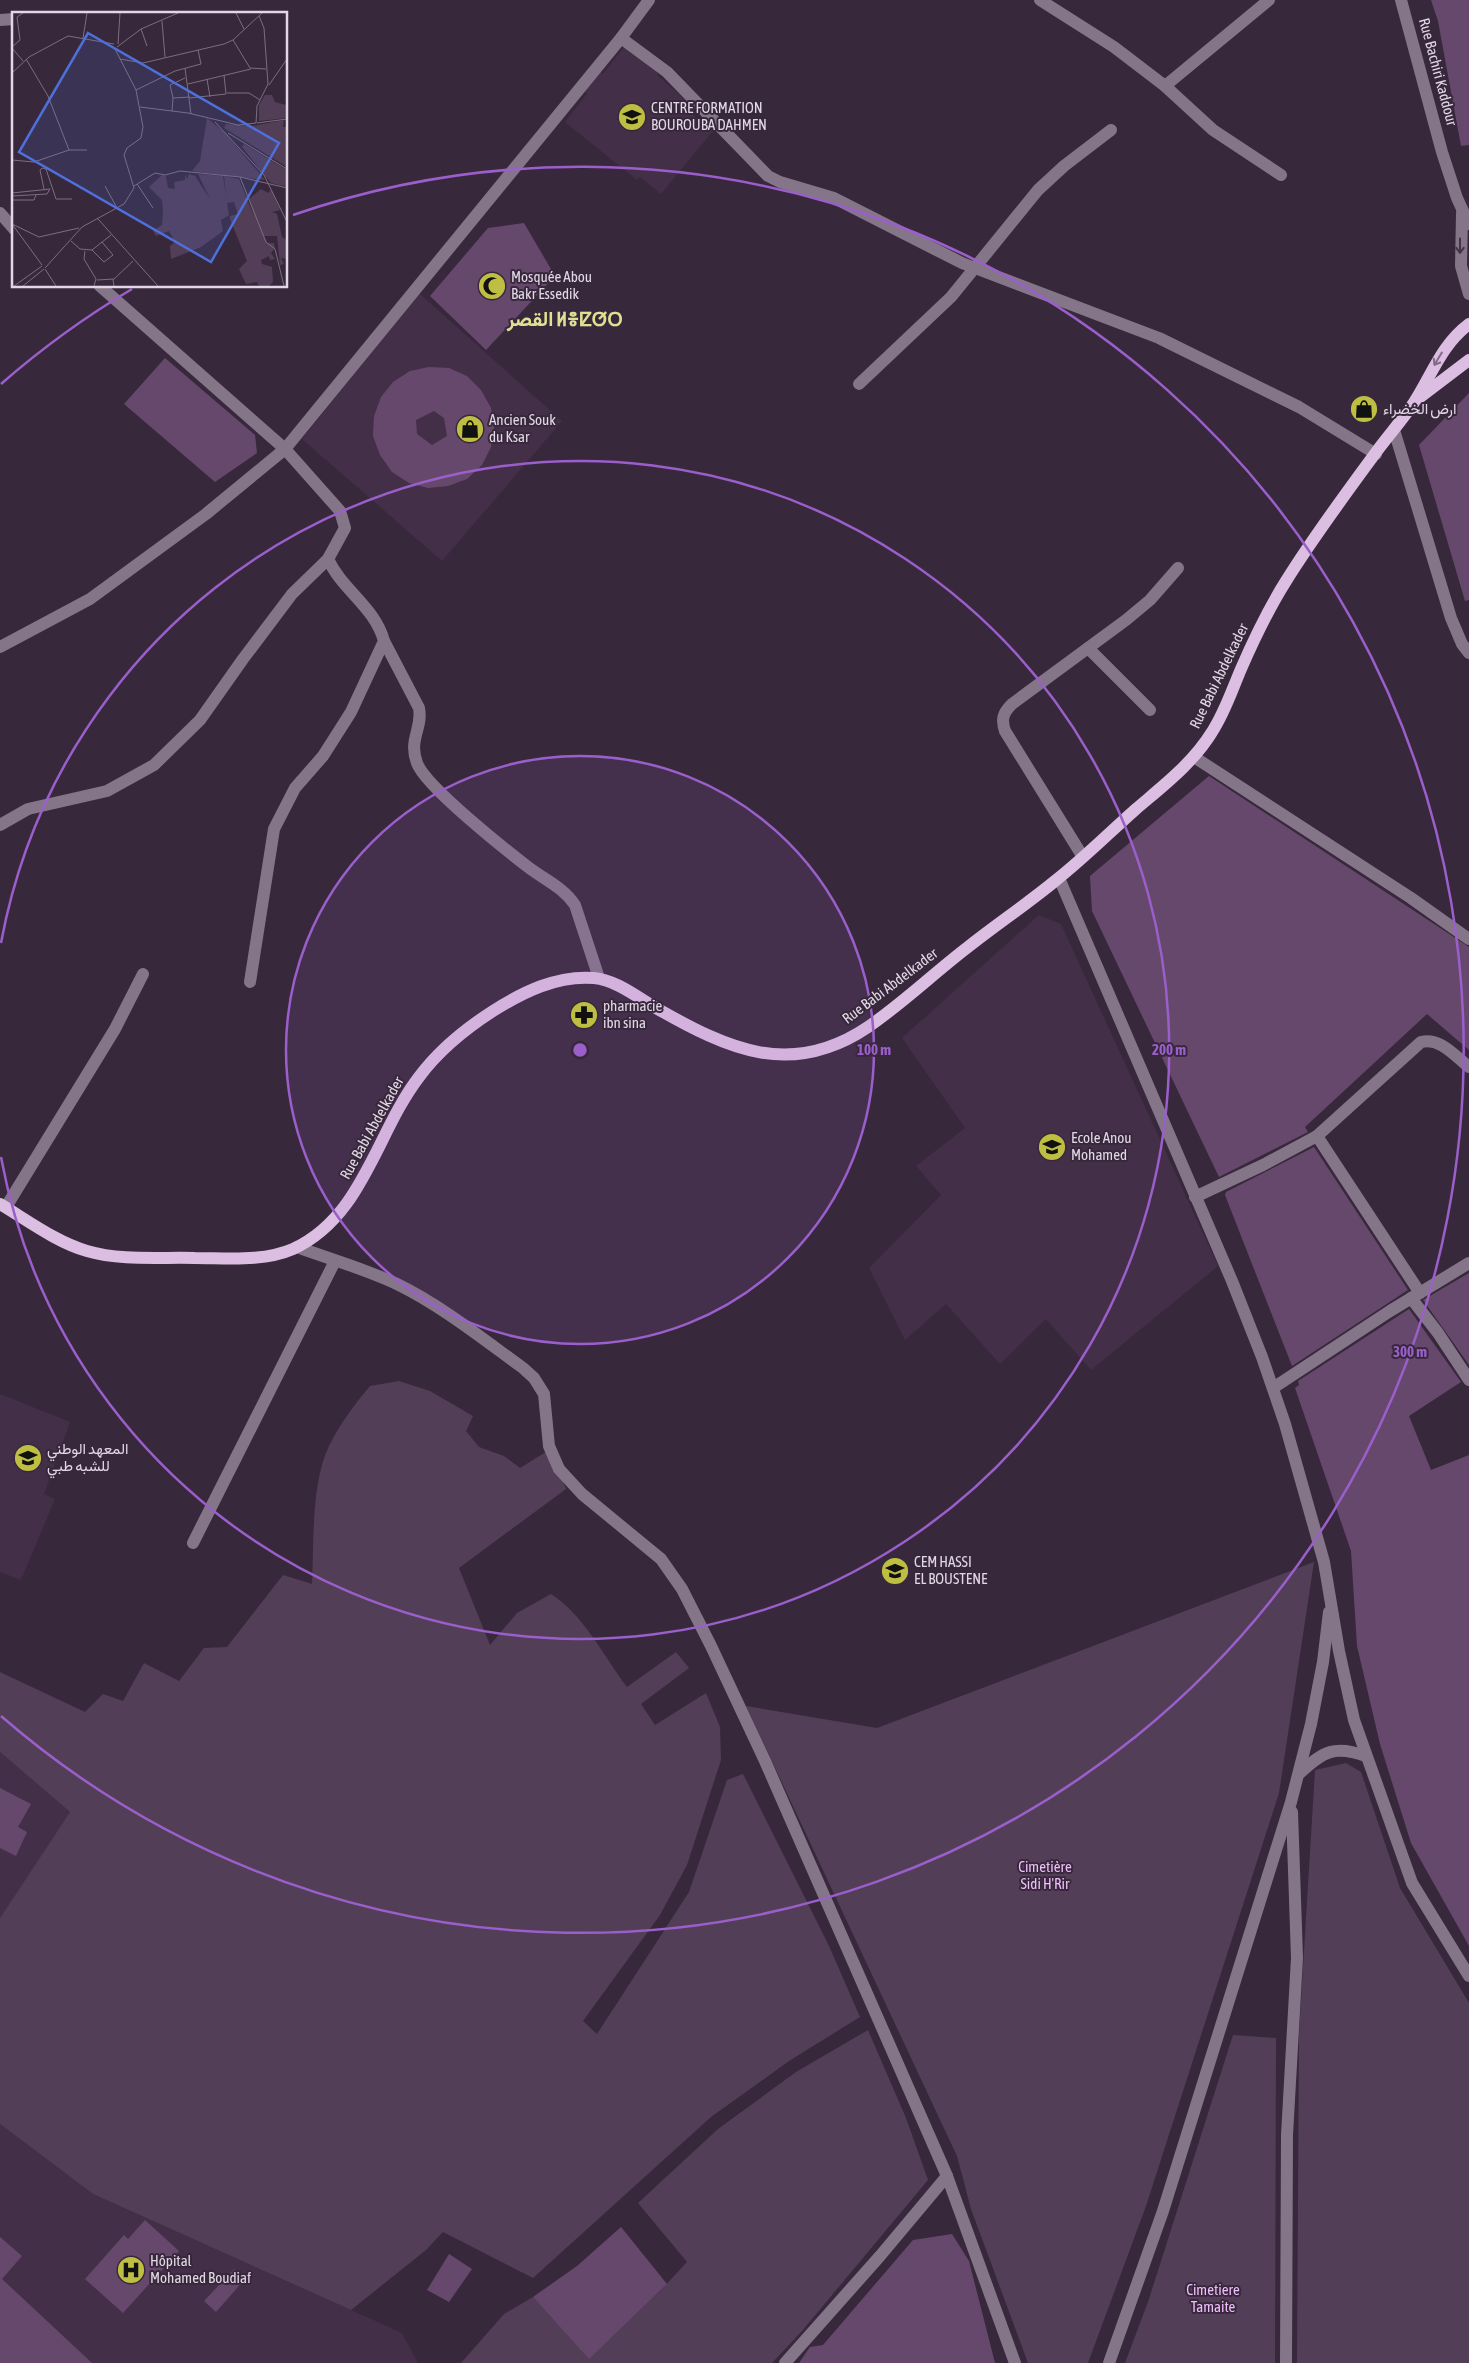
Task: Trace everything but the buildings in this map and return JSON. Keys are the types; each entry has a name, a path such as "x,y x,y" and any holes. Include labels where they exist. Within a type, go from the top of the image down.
{"main road":[{"path":"1415,401 1446,345 1469,324"},
{"path":"1415,401 1469,360"},
{"name":"Rue Babi Abdelkader","path":"3,1206 74,1246 91,1252 120,1257 250,1258 275,1255 297,1247 317,1235 340,1214 367,1172 393,1118 418,1078 445,1047 488,1014 534,989 562,980 599,978 615,984 684,1024 753,1053 783,1056 805,1053 831,1046 867,1028 965,949 1059,878 1194,757 1216,724 1243,664 1285,582 1415,401"}],"street":[{"path":"0,647 90,598 206,514 285,449 621,38 649,0"},
{"path":"1042,0 1114,47 1165,86 1213,130 1281,174"},
{"path":"1165,86 1270,0"},
{"name":"Rue Bachiri Kaddour","path":"1401,0 1442,152 1462,210"},
{"path":"621,38 667,72 768,176 780,182 834,198 976,268 1159,338 1299,407 1376,454"},
{"path":"859,384 951,297 1038,190 1064,166 1111,130"},
{"path":"1462,210 1469,224"},
{"path":"1462,210 1461,266 1469,294"},
{"path":"0,213 12,227"},
{"path":"0,825 28,809 107,791 154,765 200,720 292,594 328,559 345,528 345,521 340,511 285,449 102,288"},
{"path":"1394,430 1451,618 1462,644 1469,653"},
{"path":"328,559 381,629 384,642 419,708 420,716 412,747 417,766 434,787 529,868 569,896 575,905 599,978"},
{"path":"1083,857 1005,731 1002,723 1003,715 1012,704 1126,620 1150,600 1178,568"},
{"path":"250,982 274,829 295,788 323,756 351,712 384,642"},
{"path":"1088,648 1150,710"},
{"path":"1194,757 1411,898 1469,939"},
{"path":"1059,878 1232,1281 1273,1388 1315,1526 1331,1592 1346,1690 1366,1756 1412,1883 1469,1976"},
{"path":"3,1206 115,1029 143,974"},
{"path":"1195,1197 1263,1165 1317,1136 1422,1042 1429,1040 1437,1041 1469,1067"},
{"path":"1317,1136 1469,1380"},
{"path":"297,1247 369,1272 399,1285 443,1310 524,1368 534,1378 544,1394 548,1446 562,1473 582,1494 661,1559 670,1571 711,1646 765,1761 947,2176 1015,2363"},
{"path":"193,1543 336,1261"},
{"path":"1273,1388 1469,1263"},
{"path":"1109,2363 1163,2211 1300,1774 1323,1662 1331,1592"},
{"path":"1300,1774 1326,1754 1338,1750 1366,1756"},
{"path":"1286,2363 1287,2135 1297,1958 1291,1802"},
{"path":"785,2363 880,2256 947,2176"}],"shaded area":[{"name":"CENTRE FORMATION BOUROUBA DAHMEN","path":"625,46 657,66 658,76 691,105 689,112 713,131 661,194 640,177 637,180 565,122 587,94 583,90 599,71 603,74"},
{"path":"419,293 562,421 442,561 302,439"},
{"name":"Ecole Anou Mohamed","path":"1039,915 1061,924 1218,1266 1091,1370 1046,1319 1000,1364 946,1304 905,1340 869,1268 941,1195 916,1166 965,1128 902,1038"},
{"name":"المعهد الوطني للشبه طبي","path":"0,1394 70,1422 44,1494 55,1499 21,1580 0,1572"},
{"path":"0,1752 70,1812 0,1918"},
{"name":"Hôpital Mohamed Boudiaf","path":"0,2124 93,2194 402,2333 418,2363 0,2363"}],"green space":[{"path":"399,1381 430,1391 473,1416 466,1431 479,1447 504,1456 520,1468 549,1450 566,1489 459,1568 490,1645 517,1613 551,1594 574,1613 627,1687 676,1652 689,1668 641,1704 655,1725 706,1693 720,1727 721,1760 687,1865 660,1915 583,2021 597,2034 689,1892 727,1780 743,1774 829,1946 860,2017 789,2061 711,2117 533,2278 443,2232 426,2250 351,2310 93,2194 0,2124 0,1918 70,1812 0,1752 0,1672 85,1712 103,1694 123,1701 144,1663 179,1681 204,1648 227,1647 283,1575 312,1584 316,1495 323,1461 329,1446 358,1400 370,1386"},
{"name":"Cimetière Sidi H'Rir","path":"1314,1562 1279,1793 1146,2206 1088,2363 1028,2363 971,2209 957,2156 746,1706 877,1728"},
{"path":"1346,1763 1361,1772 1400,1888 1469,2003 1469,2363 1297,2363 1299,2034 1315,1770"},
{"path":"868,2030 906,2118 928,2180 802,2331 772,2363 461,2363 504,2314 533,2297 589,2358 662,2289 687,2262 638,2203 718,2129 796,2072"},
{"name":"Cimetiere Tamaite","path":"1233,2035 1276,2038 1275,2363 1125,2363 1148,2302"}],"place":[{"name":"CENTRE FORMATION BOUROUBA DAHMEN","path":"632,117"},
{"name":"Mosquée Abou Bakr Essedik","path":"492,286"},
{"name":"ارض الخضراء","path":"1364,409"},
{"name":"Ancien Souk du Ksar","path":"470,429"},
{"name":"pharmacie ibn sina","path":"584,1015"},
{"name":"Ecole Anou Mohamed","path":"1052,1147"},
{"name":"المعهد الوطني للشبه طبي","path":"28,1458"},
{"name":"CEM HASSI EL BOUSTENE","path":"895,1571"},
{"name":"Hôpital Mohamed Boudiaf","path":"131,2270"}],"district":[{"name":"القصر ⵍⴻⵇⵚⵔ","path":"565,319"}]}
